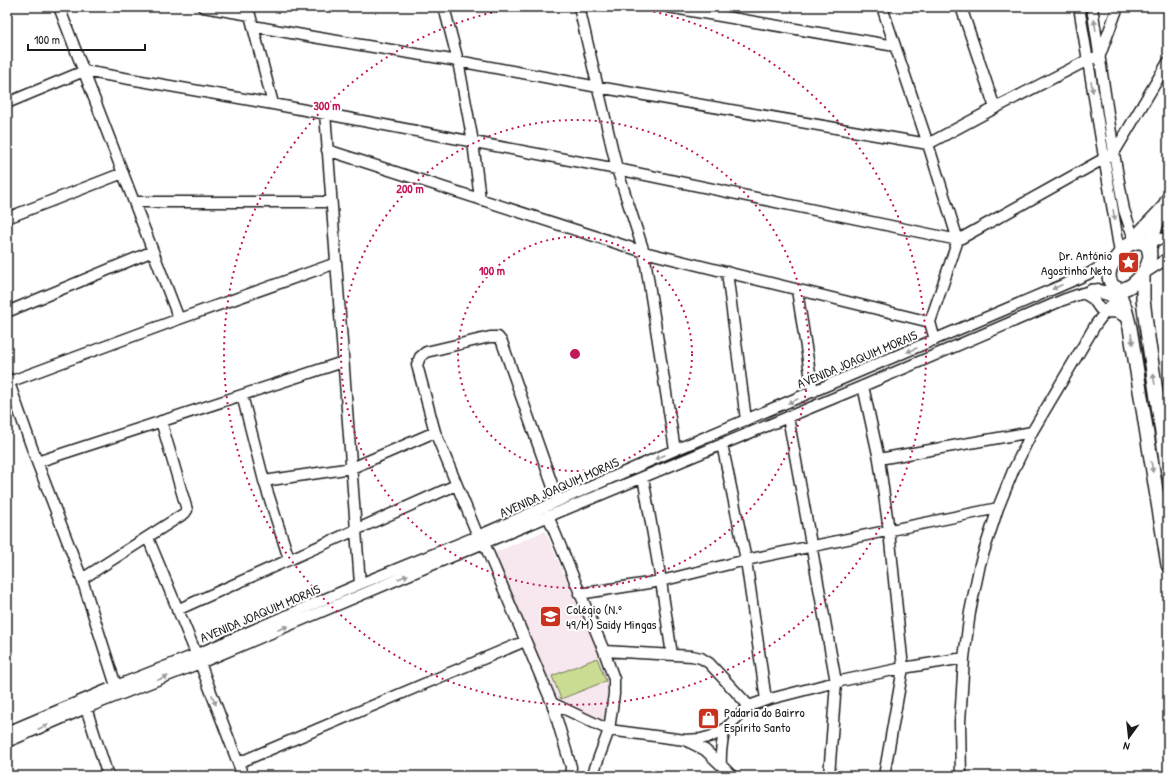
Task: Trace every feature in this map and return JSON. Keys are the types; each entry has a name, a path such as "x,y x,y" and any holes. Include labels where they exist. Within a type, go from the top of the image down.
{"main road":[{"path":"1165,204 1134,246 1111,268 1110,273 1111,282 1120,297 1131,336 1168,565"},
{"path":"1134,246 1165,204"},
{"path":"1120,297 1143,274 1149,260 1134,246"},
{"path":"1143,274 1145,317 1168,473"},
{"path":"1088,292 1120,297"},
{"path":"1103,310 1116,310 1122,312 1120,297"}],"street":[{"path":"59,7 179,319"},
{"path":"203,7 249,11 273,104"},
{"path":"444,7 458,61 473,142 480,199"},
{"path":"579,7 617,169 644,252 675,450"},
{"path":"668,7 895,46"},
{"path":"882,7 928,144 958,240 930,322 935,340"},
{"path":"961,7 995,108"},
{"path":"1079,7 1104,158 1134,246"},
{"path":"1092,7 1124,210 1134,246"},
{"path":"254,26 928,144 1100,55 1118,7"},
{"path":"7,102 84,71 325,113 617,169 958,240 1114,153 1168,62"},
{"path":"325,113 360,584"},
{"path":"328,150 644,252 930,322"},
{"path":"7,218 123,174"},
{"path":"134,202 331,202"},
{"path":"1134,246 1168,238"},
{"name":"AVENIDA JOAQUIM MORAIS","path":"7,742 198,659 481,540 558,501 1082,276 1134,246"},
{"path":"7,312 153,251"},
{"path":"1143,274 1168,258"},
{"path":"116,686 82,579 37,462 8,379 336,263"},
{"path":"727,272 746,420"},
{"path":"796,290 814,392"},
{"path":"1088,292 1103,310"},
{"name":"AVENIDA JOAQUIM MORAIS","path":"7,732 116,686 198,659 360,584 548,516 863,386 1056,303 1088,292"},
{"path":"961,776 960,722 964,658 970,612 980,564 998,508 1013,471 1032,432 1103,310 1120,297"},
{"path":"558,501 502,342 498,337 490,336 426,352 420,357 417,365 435,432 456,485 552,703 571,767 570,776"},
{"path":"37,462 343,362"},
{"path":"863,386 879,459 889,531 902,668 884,776"},
{"path":"242,395 264,481 290,560"},
{"path":"788,416 836,682 829,776"},
{"path":"82,579 185,514 187,510 161,421"},
{"path":"264,481 352,468 435,432"},
{"path":"879,459 1032,432"},
{"path":"722,444 746,560 766,700"},
{"path":"643,477 672,655"},
{"path":"177,610 456,485"},
{"path":"579,594 661,581 746,560 998,508"},
{"path":"548,516 579,594 604,651 614,679 614,694 609,730 592,776"},
{"path":"148,538 198,659 243,776"},
{"path":"238,763 525,641"},
{"path":"604,651 692,656 701,658 709,663 750,706"},
{"path":"552,703 609,730 686,740 701,739 712,736 725,729 750,706 766,700 836,682 902,668 964,658"},
{"path":"86,708 108,776"},
{"path":"721,765 721,743 725,729"},
{"path":"686,740 705,750 732,776"}],"shaded area":[{"name":"Colégio (N.º 49/M) Saidy Mingas","path":"545,531 610,680 604,723 555,700 494,553"}],"green space":[{"path":"597,658 606,681 561,699 552,676"}],"place":[{"name":"Dr. António Agostinho Neto","path":"1128,262"},
{"name":"Colégio (N.º 49/M) Saidy Mingas","path":"551,616"},
{"name":"Padaria do Bairro Espírito Santo","path":"708,719"}]}
